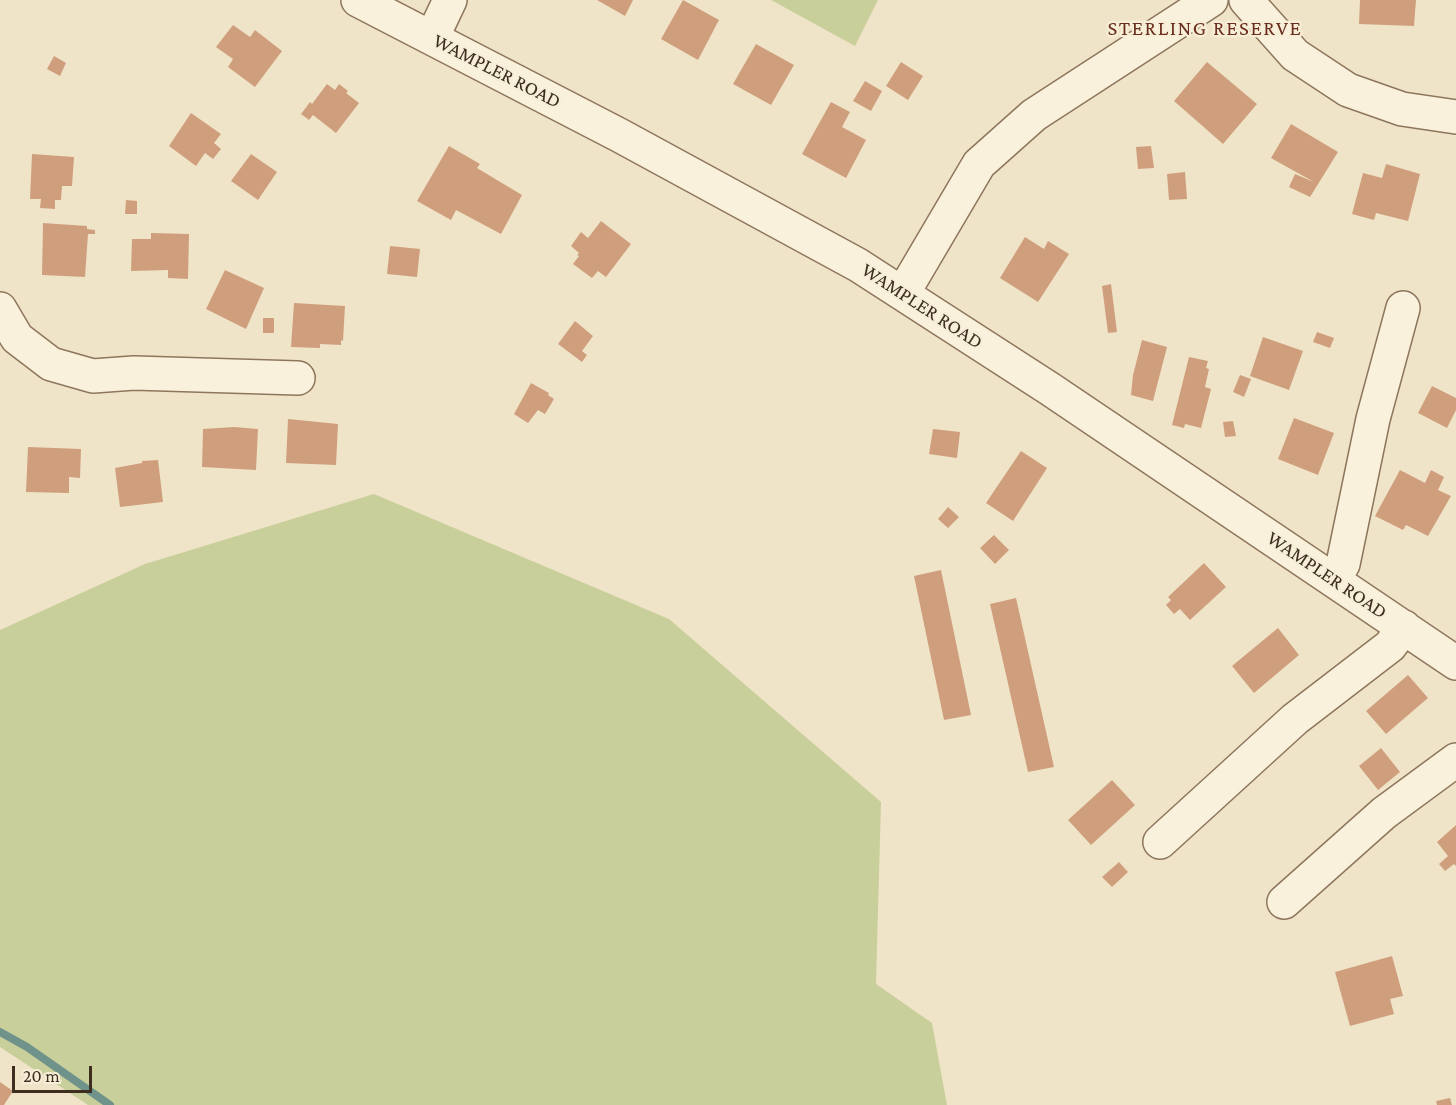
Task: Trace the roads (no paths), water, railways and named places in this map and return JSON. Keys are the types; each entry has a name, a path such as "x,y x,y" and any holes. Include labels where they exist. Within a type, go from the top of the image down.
{"street":[{"name":"WAMPLER ROAD","path":"358,0 827,246 903,293 1456,663"},
{"path":"432,38 450,0"},
{"path":"903,293 979,164 1034,114 1211,0"},
{"path":"1246,0 1295,55 1348,90 1402,109 1456,117"},
{"path":"1333,579 1342,564 1373,418 1403,308"},
{"path":"0,309 18,338 51,364 93,376 134,373 298,378"},
{"path":"1160,842 1295,719 1390,646 1404,627"},
{"path":"1284,902 1368,826 1456,760"}],"waterway":[{"path":"0,1032 27,1047 110,1105"}],"district":[{"name":"STERLING RESERVE","path":"1205,29"}]}
